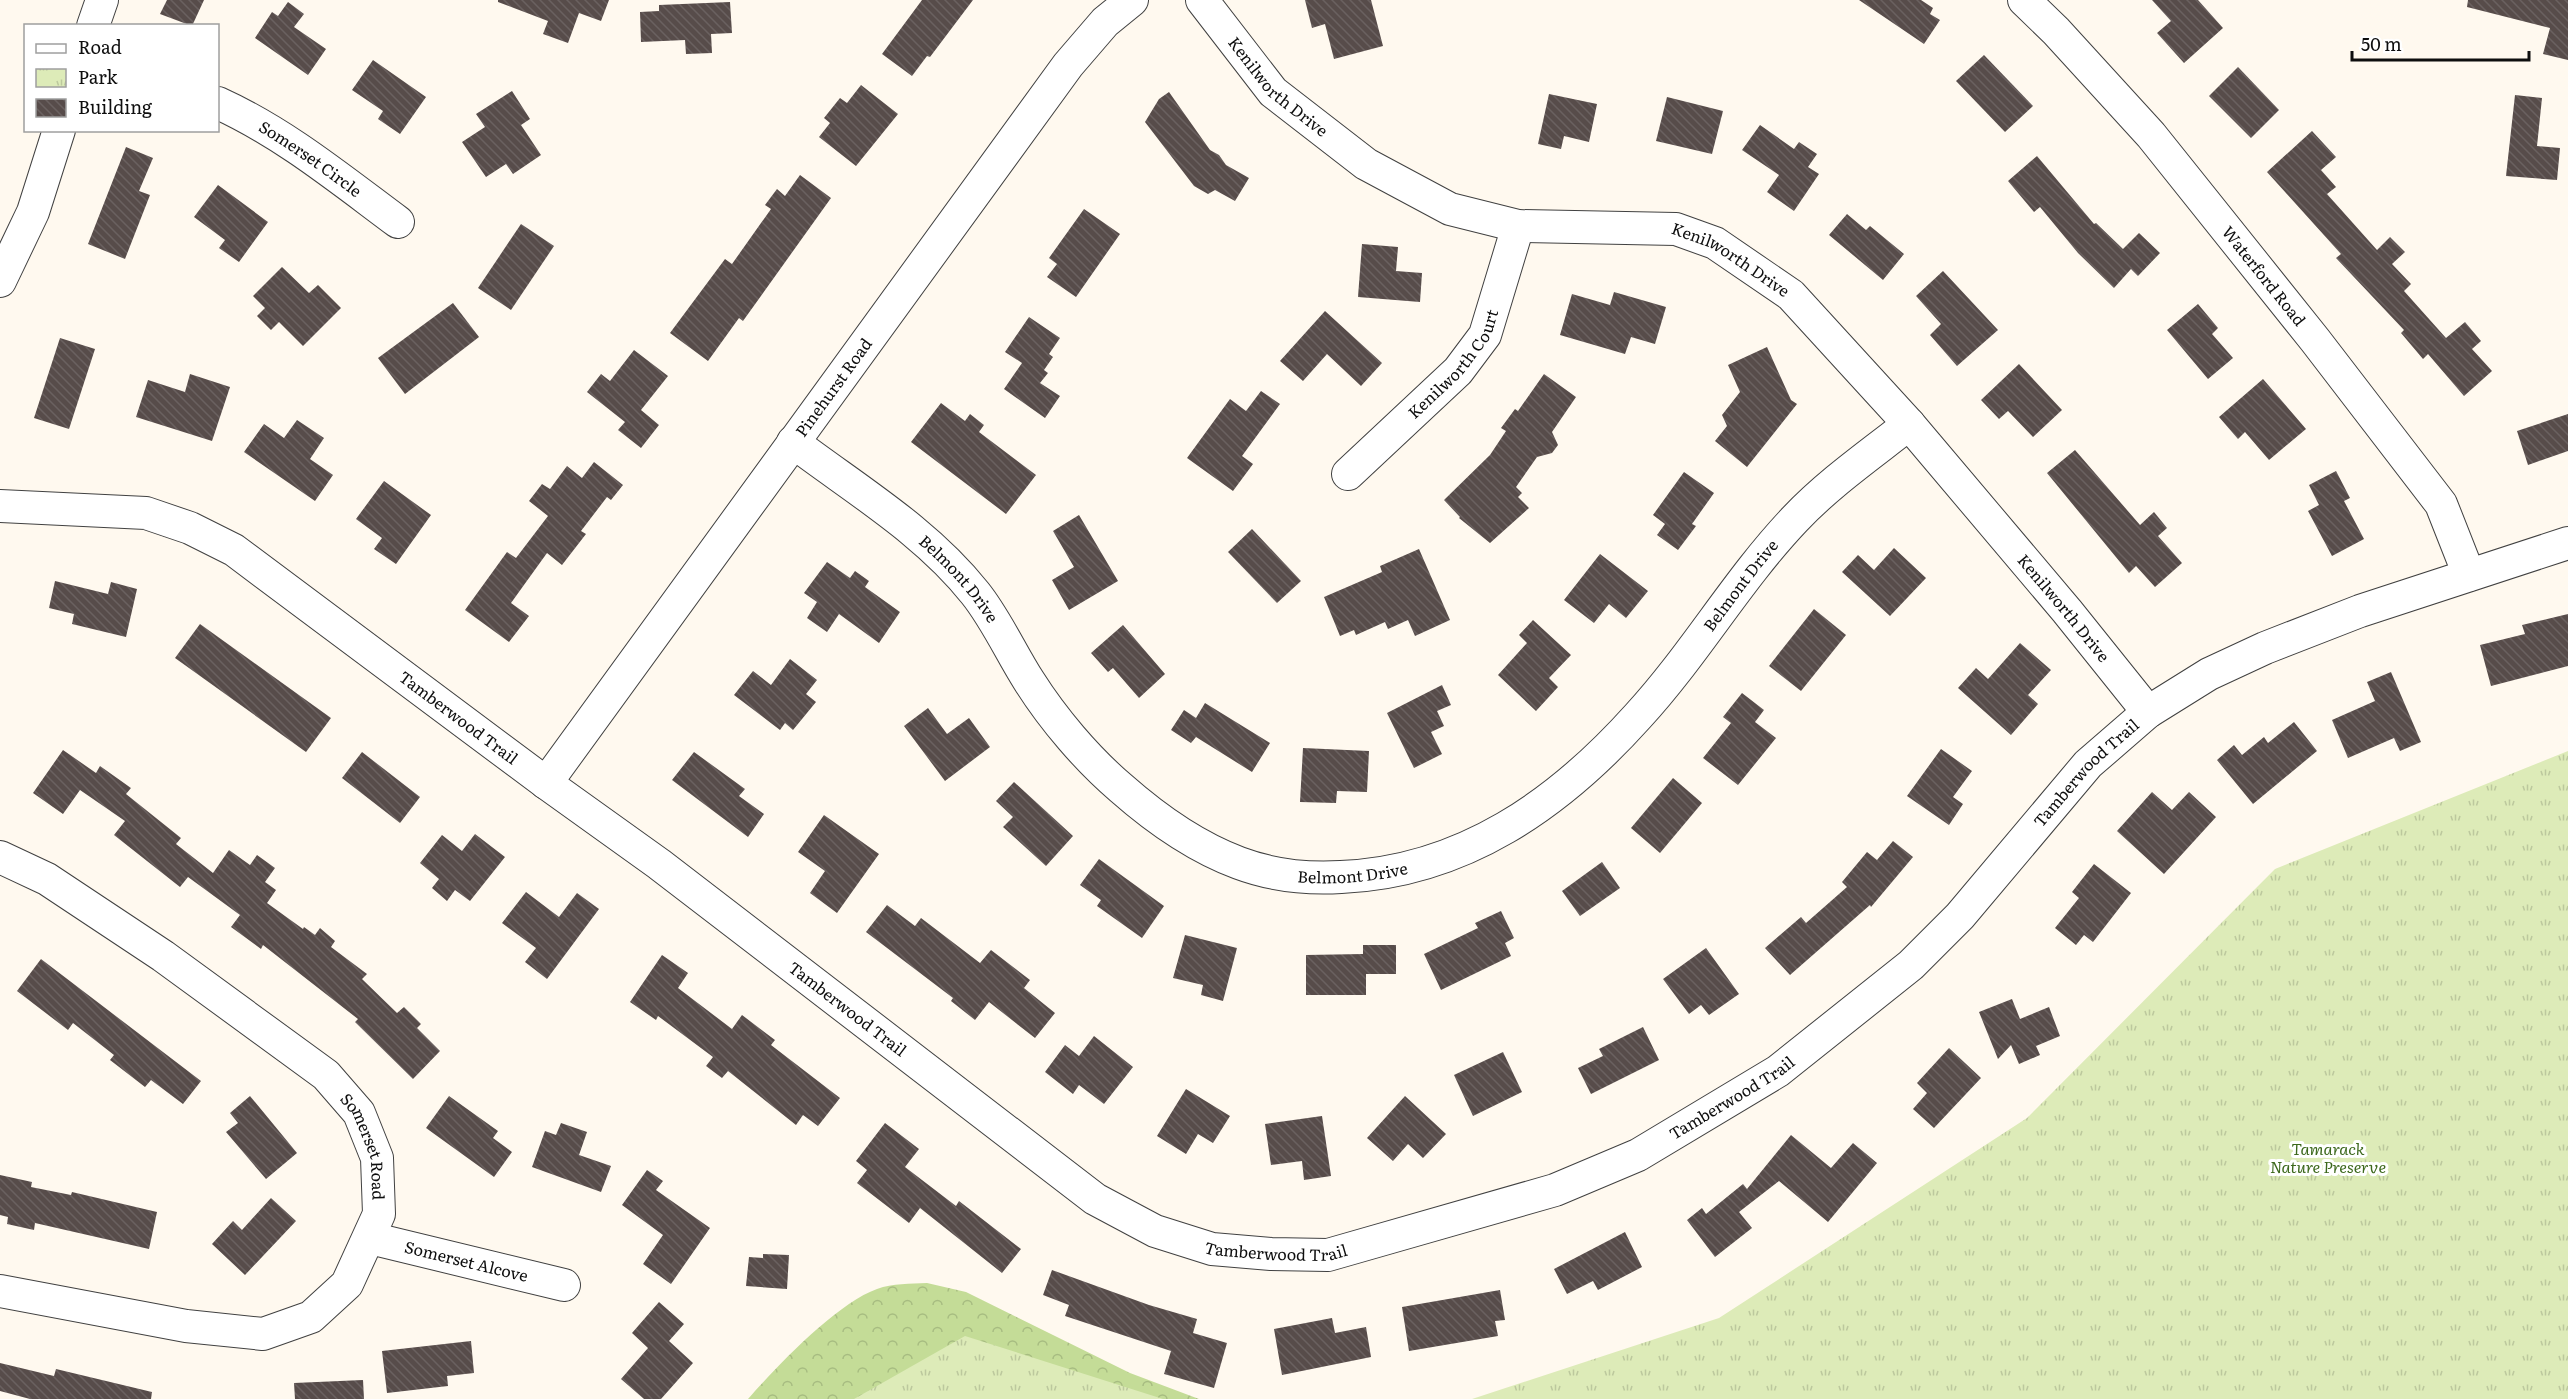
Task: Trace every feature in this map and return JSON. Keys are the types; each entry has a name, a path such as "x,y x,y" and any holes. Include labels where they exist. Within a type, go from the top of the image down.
{"street":[{"path":"94,24 102,0"},
{"name":"Pinehurst Road","path":"546,783 1068,65 1106,22 1132,0"},
{"name":"Kenilworth Drive","path":"1202,0 1274,92 1366,164 1450,209 1518,226 1676,229 1715,243 1791,295 1857,364 1909,424 2067,611 2148,712"},
{"name":"Waterford Road","path":"2024,0 2151,135 2315,340 2442,504 2469,574"},
{"name":"Somerset Circle","path":"219,103 242,114 299,149 398,222"},
{"path":"0,281 33,212 58,132"},
{"name":"Kenilworth Court","path":"1348,474 1458,371 1485,335 1518,226"},
{"name":"Belmont Drive","path":"793,442 942,554 978,596 1031,685 1073,738 1119,786 1183,835 1240,864 1306,879 1369,876 1427,864 1491,838 1552,799 1638,716 1751,571 1797,518 1909,424"},
{"name":"Tamberwood Trail","path":"0,506 146,513 190,528 234,550 546,783 659,864 1095,1199 1155,1231 1212,1249 1271,1254 1328,1255 1555,1190 1638,1155 1778,1071 1911,965 1960,916 2088,764 2148,712 2209,674 2265,648 2361,611 2568,543"},
{"name":"Somerset Road","path":"0,857 47,879 163,956 326,1075 359,1113 377,1158 379,1214 347,1284 311,1317 263,1334 186,1326 0,1291"},
{"name":"Somerset Alcove","path":"370,1238 564,1285"}],"green space":[{"name":"Tamarack Nature Preserve","path":"2568,751 2568,1399 1472,1399 1719,1318 2027,1118 2275,869"},
{"path":"927,1283 966,1292 1130,1373 1199,1399 748,1399 808,1337 861,1296 889,1286"},
{"path":"965,1336 1163,1399 854,1399"}],"building":[{"path":"167,0 204,0 193,24 187,24 160,14"},
{"path":"498,0 609,0 601,21 579,13 568,43 543,34 548,21 498,2"},
{"path":"922,0 973,0 930,57 927,56 912,76 882,54"},
{"path":"1305,0 1371,0 1383,46 1334,59 1325,24 1312,28"},
{"path":"1859,0 1921,0 1933,8 1930,14 1940,20 1924,44"},
{"path":"2152,0 2198,0 2223,28 2184,63 2157,33 2171,21"},
{"path":"2468,0 2568,0 2568,60 2543,54 2550,28 2467,7"},
{"path":"288,2 304,14 294,27 326,49 308,75 255,38 272,12 278,16"},
{"path":"730,2 732,33 711,34 712,53 686,54 685,40 641,42 640,12 659,11 659,5"},
{"path":"1984,55 2033,106 2005,132 1956,81"},
{"path":"373,60 426,97 400,134 378,119 383,111 352,90"},
{"path":"2238,67 2279,110 2251,138 2209,96"},
{"path":"861,85 898,114 856,166 819,137 830,123 824,118 840,98 847,103"},
{"path":"512,91 530,119 521,125 541,155 513,174 506,164 486,177 462,142 485,127 476,114"},
{"path":"1169,92 1210,150 1219,155 1226,165 1249,178 1235,201 1215,190 1208,194 1194,186 1145,122 1159,99"},
{"path":"1549,94 1597,104 1589,142 1564,136 1561,149 1538,144"},
{"path":"2515,95 2542,98 2537,146 2560,148 2557,180 2506,176"},
{"path":"1667,97 1723,111 1712,154 1656,141"},
{"path":"1760,125 1794,149 1799,142 1817,154 1808,167 1819,174 1794,211 1767,192 1779,175 1742,150"},
{"path":"2312,131 2336,157 2321,170 2336,187 2327,194 2377,250 2390,237 2405,252 2392,264 2411,284 2404,291 2446,338 2465,322 2481,341 2472,349 2492,371 2464,396 2428,354 2423,359 2401,333 2404,330 2336,258 2341,254 2267,172"},
{"path":"126,147 153,158 139,191 150,195 125,259 88,244"},
{"path":"2037,156 2094,224 2096,223 2123,249 2139,233 2160,253 2138,276 2131,269 2114,288 2078,253 2040,207 2034,212 2008,181"},
{"path":"800,175 831,198 743,321 739,318 708,361 670,333 725,259 732,264 771,209 765,205 777,189 785,196"},
{"path":"218,185 268,222 239,262 219,248 225,240 194,217"},
{"path":"1084,209 1120,234 1076,297 1047,277 1057,264 1049,258"},
{"path":"1847,214 1866,230 1870,226 1904,254 1883,280 1829,235"},
{"path":"521,224 554,246 511,310 478,288"},
{"path":"1362,244 1398,247 1396,271 1422,273 1420,302 1358,297"},
{"path":"282,267 309,293 318,285 341,308 303,346 279,322 271,330 257,316 265,308 253,296"},
{"path":"1943,271 1998,330 1957,366 1930,335 1941,324 1916,296"},
{"path":"1614,292 1666,307 1655,344 1631,337 1625,354 1560,335 1572,294 1610,305"},
{"path":"453,303 479,337 405,394 378,358"},
{"path":"2198,304 2218,328 2212,334 2233,358 2208,379 2167,330"},
{"path":"1325,311 1382,363 1361,386 1327,354 1303,381 1280,361"},
{"path":"1029,317 1060,338 1049,354 1053,357 1044,370 1048,373 1040,383 1060,396 1045,418 1004,389 1022,363 1005,352"},
{"path":"60,338 95,349 69,429 34,418"},
{"path":"1767,347 1791,400 1797,404 1747,467 1715,441 1727,426 1722,415 1740,392 1728,365"},
{"path":"634,350 668,376 641,410 659,425 641,448 618,430 625,422 587,392 601,374 610,381"},
{"path":"2019,364 2062,410 2033,437 2008,411 1999,419 1981,400"},
{"path":"190,374 230,387 212,441 136,417 148,380 185,392"},
{"path":"1544,374 1576,397 1552,432 1558,445 1552,453 1537,457 1516,487 1522,493 1518,497 1529,508 1490,543 1459,518 1444,500 1490,455 1506,431 1501,428 1515,409 1518,411"},
{"path":"2263,379 2306,429 2269,460 2245,432 2238,439 2219,417"},
{"path":"1261,391 1280,404 1242,456 1253,464 1233,491 1187,458 1230,399 1246,411"},
{"path":"941,403 965,421 970,414 984,425 979,432 1036,475 1006,514 911,442"},
{"path":"2568,414 2568,451 2528,465 2517,431"},
{"path":"297,420 324,438 310,459 333,475 315,501 244,452 264,424 284,438"},
{"path":"2075,450 2140,525 2154,512 2167,528 2158,536 2182,563 2155,587 2136,566 2129,573 2047,473"},
{"path":"594,462 623,485 611,500 607,497 581,531 586,534 562,565 547,553 511,603 529,616 509,642 465,610 507,552 516,558 548,516 529,501 542,484 550,489 567,466 582,478"},
{"path":"2336,471 2350,498 2344,501 2364,539 2332,556 2308,511 2319,505 2309,485"},
{"path":"1684,472 1714,493 1692,524 1696,526 1678,550 1657,535 1665,524 1653,515"},
{"path":"384,481 431,515 396,564 374,549 382,538 356,519"},
{"path":"1079,515 1118,581 1069,610 1052,580 1074,567 1053,531"},
{"path":"1252,529 1301,581 1277,603 1228,552"},
{"path":"1894,548 1926,578 1890,616 1842,572 1858,555 1874,570"},
{"path":"1419,549 1450,620 1415,636 1408,620 1388,629 1385,622 1356,635 1354,630 1340,636 1324,597 1382,572 1380,566"},
{"path":"1600,554 1648,591 1626,618 1609,604 1594,623 1564,600"},
{"path":"827,562 850,578 855,571 869,581 865,587 900,612 879,643 839,614 827,632 807,618 817,602 804,593"},
{"path":"55,581 108,594 111,582 137,589 126,637 72,624 74,614 49,608"},
{"path":"1814,609 1846,635 1801,691 1769,666"},
{"path":"2568,614 2568,666 2491,686 2480,645 2525,634 2522,625"},
{"path":"1533,620 1571,655 1549,678 1558,687 1536,711 1498,675 1527,643 1519,635"},
{"path":"200,624 331,718 306,752 175,658"},
{"path":"1123,625 1165,674 1139,698 1113,668 1108,672 1091,653"},
{"path":"2020,643 2051,670 2028,695 2038,704 2011,735 1958,688 1976,668 1988,679"},
{"path":"790,659 817,680 806,694 816,702 793,730 785,723 780,730 734,695 753,671 771,685"},
{"path":"2391,672 2421,742 2400,751 2394,738 2348,758 2332,720 2375,701 2367,682"},
{"path":"1442,685 1451,705 1437,711 1444,726 1431,732 1442,754 1414,768 1387,713"},
{"path":"1742,693 1764,710 1755,722 1776,738 1738,785 1703,758 1731,723 1723,717"},
{"path":"1205,703 1270,743 1252,772 1196,737 1191,743 1171,730 1184,710 1196,718"},
{"path":"928,708 947,734 969,718 990,747 945,781 904,726"},
{"path":"2294,722 2317,751 2253,804 2217,760 2234,745 2242,755 2264,737 2268,743"},
{"path":"1303,748 1369,751 1367,792 1337,791 1336,803 1300,802"},
{"path":"1941,749 1972,771 1953,797 1963,804 1949,825 1907,796"},
{"path":"63,750 96,773 100,766 131,788 126,794 181,838 176,844 213,873 229,850 250,865 257,855 275,868 265,882 276,890 267,903 315,935 320,928 335,941 331,947 367,974 362,979 397,1013 404,1007 421,1024 417,1028 440,1051 413,1079 355,1022 358,1019 263,945 261,949 231,927 240,915 188,877 180,887 114,835 125,821 80,790 63,814 33,793"},
{"path":"362,752 420,797 400,823 342,778"},
{"path":"694,752 745,789 739,796 764,814 748,837 672,780"},
{"path":"1673,778 1702,803 1660,853 1631,828"},
{"path":"1014,782 1073,836 1046,866 1003,827 1013,817 996,801"},
{"path":"2152,792 2172,810 2189,792 2216,817 2164,874 2117,831"},
{"path":"824,815 879,854 837,913 810,893 825,871 798,852"},
{"path":"475,834 505,857 470,901 455,890 447,901 432,888 439,879 420,863 442,835 462,851"},
{"path":"1893,841 1913,857 1871,907 1870,905 1790,975 1765,948 1801,917 1806,923 1847,887 1842,882 1867,852 1877,860"},
{"path":"1099,859 1164,906 1142,938 1097,906 1101,900 1080,885"},
{"path":"1602,862 1620,888 1580,916 1562,891"},
{"path":"2094,864 2131,893 2093,942 2084,935 2076,945 2055,928 2079,898 2072,892"},
{"path":"526,892 559,917 577,893 599,909 547,979 525,962 536,948 502,923"},
{"path":"887,905 915,926 921,918 980,963 991,950 1030,980 1024,988 1055,1013 1035,1038 989,1002 975,1020 951,1001 953,998 866,932"},
{"path":"1501,911 1514,938 1505,943 1511,956 1441,990 1424,954 1478,928 1475,923"},
{"path":"1185,935 1237,948 1223,1001 1201,995 1203,985 1173,978"},
{"path":"1363,945 1396,945 1396,974 1366,974 1366,995 1306,995 1306,955 1363,954"},
{"path":"1706,948 1739,994 1709,1015 1701,1005 1689,1014 1663,979"},
{"path":"662,955 688,973 678,988 732,1029 742,1015 775,1040 771,1045 840,1098 818,1126 803,1115 796,1125 728,1071 722,1078 706,1066 713,1057 658,1016 656,1020 630,1002"},
{"path":"41,959 201,1081 183,1104 151,1080 145,1087 110,1060 114,1055 73,1023 68,1030 17,991"},
{"path":"2012,999 2020,1019 2049,1007 2060,1036 2036,1046 2040,1055 2019,1064 2011,1045 1998,1059 1979,1012"},
{"path":"1643,1027 1659,1060 1591,1094 1578,1068 1603,1056 1599,1049"},
{"path":"1094,1036 1133,1067 1104,1104 1079,1085 1073,1094 1045,1072 1065,1045 1079,1056"},
{"path":"1949,1048 1981,1078 1934,1128 1913,1109 1927,1093 1917,1083"},
{"path":"1503,1052 1522,1092 1473,1116 1454,1075"},
{"path":"1186,1089 1230,1116 1213,1143 1198,1134 1186,1154 1157,1136"},
{"path":"250,1096 297,1153 266,1179 226,1132 238,1123 230,1113"},
{"path":"449,1096 498,1131 493,1138 512,1152 494,1177 426,1128"},
{"path":"1405,1096 1446,1134 1423,1158 1408,1144 1393,1161 1367,1138"},
{"path":"1322,1116 1331,1176 1304,1180 1302,1161 1271,1165 1265,1124"},
{"path":"561,1123 587,1132 579,1155 611,1166 601,1192 532,1167 545,1131 556,1135"},
{"path":"885,1123 919,1149 905,1167 956,1206 959,1201 1021,1249 1002,1273 920,1208 909,1223 857,1183 867,1170 856,1161"},
{"path":"1791,1135 1831,1168 1853,1143 1877,1163 1828,1222 1779,1181 1739,1212 1752,1228 1715,1257 1687,1220 1702,1208 1706,1214 1743,1184 1747,1189"},
{"path":"647,1170 663,1181 656,1190 710,1228 671,1284 643,1264 663,1235 622,1205"},
{"path":"0,1175 32,1182 31,1187 71,1195 72,1192 157,1212 149,1249 35,1223 34,1230 7,1224 8,1217 0,1215"},
{"path":"271,1198 296,1221 245,1275 212,1244 233,1221 242,1230"},
{"path":"1625,1232 1642,1267 1598,1290 1593,1281 1567,1294 1554,1269"},
{"path":"763,1254 789,1255 787,1289 746,1286 749,1257 763,1258"},
{"path":"1052,1270 1149,1305 1197,1319 1193,1333 1227,1343 1214,1388 1164,1374 1171,1351 1065,1316 1069,1305 1043,1295"},
{"path":"1500,1290 1505,1320 1495,1321 1498,1336 1409,1351 1402,1307"},
{"path":"659,1302 684,1324 669,1341 693,1363 661,1399 644,1399 621,1379 648,1348 632,1333"},
{"path":"1332,1318 1335,1333 1366,1327 1371,1357 1282,1375 1274,1329"},
{"path":"471,1341 474,1373 447,1376 448,1386 387,1393 382,1351"},
{"path":"0,1363 54,1376 56,1369 152,1392 151,1399 30,1399 0,1391"},
{"path":"363,1380 364,1399 295,1399 294,1383"}]}
